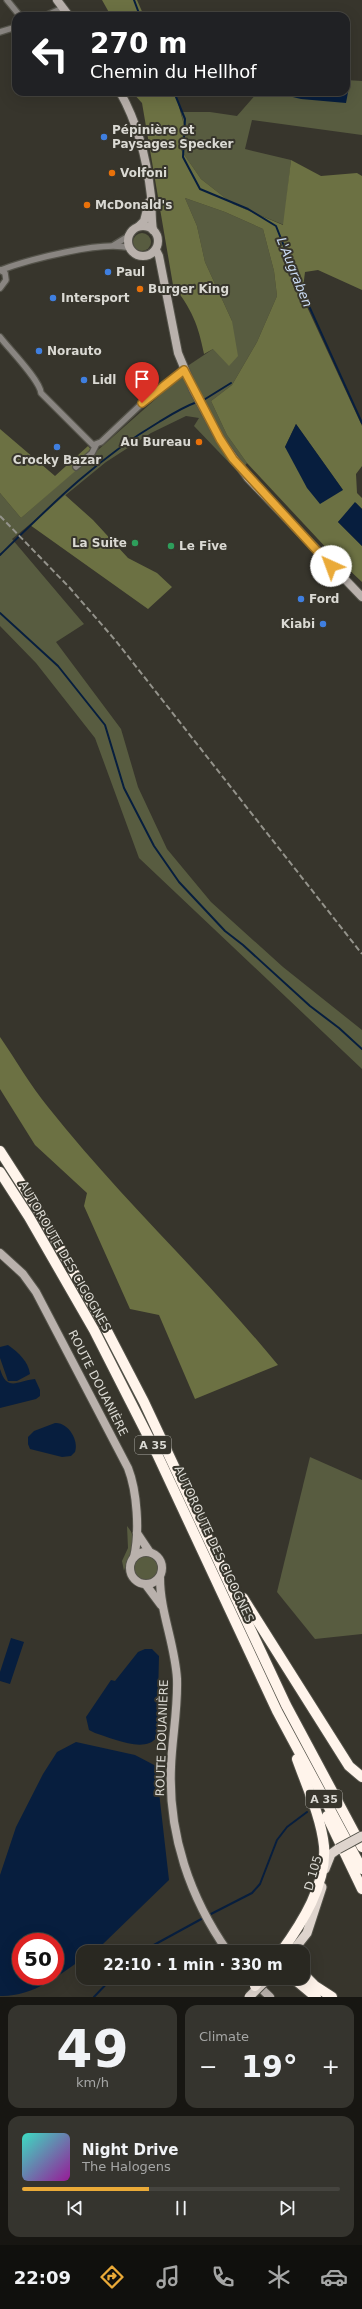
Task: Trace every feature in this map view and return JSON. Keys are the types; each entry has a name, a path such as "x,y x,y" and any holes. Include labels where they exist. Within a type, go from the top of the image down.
{"highway":[{"name":"AUTOROUTE DES CIGOGNES","path":"0,1151 38,1210 104,1325 144,1402 225,1571 286,1705 362,1847"},
{"name":"AUTOROUTE DES CIGOGNES","path":"0,1172 29,1217 94,1330 157,1454 286,1729 362,1868"},
{"path":"225,1571 349,1766 362,1778"},
{"path":"286,1729 362,1889"},
{"path":"286,1729 317,1816 324,1847 321,1874 313,1898 294,1934 286,1945"},
{"path":"310,1982 314,1986 332,1997"},
{"path":"249,1995 258,1985"},
{"path":"301,1985 316,1997"}],"main road":[{"path":"57,0 66,12"},
{"path":"122,96 138,136 151,196 153,230 158,237 156,250 162,270 178,353 184,370 220,439 248,478 362,597"},
{"path":"151,196 144,221 139,226 133,228 127,237 129,248 136,255 152,255 156,250"},
{"path":"139,226 153,230"},
{"path":"145,256 156,263 162,270"},
{"name":"ROUTE DOUANIÈRE","path":"2,1256 23,1274 36,1292 124,1461 133,1485 137,1533 134,1557"},
{"name":"ROUTE DOUANIÈRE","path":"137,1533 149,1551"},
{"path":"149,1551 160,1560 162,1569 160,1578 156,1582 146,1585 137,1582 130,1574 130,1564 134,1557 149,1551"},
{"name":"ROUTE DOUANIÈRE","path":"160,1578 164,1609 172,1641 177,1680 171,1766 172,1806 175,1827 191,1886 205,1916 224,1945"},
{"name":"ROUTE DOUANIÈRE","path":"146,1585 164,1609"},
{"name":"D 105","path":"298,1945 307,1933 323,1886 326,1864 331,1854 362,1836"},
{"path":"265,1985 270,1997"}],"street":[{"path":"7,0 17,12"},
{"path":"54,12 63,8"},
{"path":"0,32 12,28"},
{"path":"6,276 1,270 20,263 114,245 127,237"},
{"path":"114,245 129,248"},
{"path":"0,288 5,283 6,276 20,263"},
{"path":"0,337 31,376 41,393 90,444 96,445"},
{"path":"76,467 92,453 96,445 153,393 184,370"}],"green space":[{"path":"102,0 137,0 142,12 109,12"},
{"path":"350,80 362,81 362,135 252,120 245,149 291,160 284,225 233,204 201,179 181,150 184,125 181,112 210,112 237,116 254,96 350,96"},
{"path":"136,96 176,96 184,125 181,150 201,179 233,204 283,225 291,160 321,176 357,173 362,176 362,290 318,270 305,272 302,296 362,426 362,466 356,474 357,493 362,498 362,509 356,503 338,522 362,546 362,582 331,553 247,463 227,435 211,401 232,385 257,342 277,296 274,271 263,229 225,212 185,198 197,226 205,262 232,321 238,356 229,366 213,349 204,354 197,326 190,310 173,285 142,103","holes":["296,424 343,490 285,447"]},
{"path":"185,198 225,212 263,229 274,271 277,296 257,342 232,385 211,401 227,435 247,463 239,473 194,426 199,418 186,416 151,433 106,462 12,539 84,624 56,642 121,729 138,787 167,849 211,902 283,967 362,1030 362,1069 139,858 95,738 36,663 0,626 0,493 21,518 176,381 189,365 213,349 232,321 205,262 197,226"},
{"path":"138,233 146,233 151,238 149,249 146,251 138,251 133,246 133,238"},
{"path":"0,429 55,476 88,446 95,454 21,518 0,493"},
{"path":"65,495 93,520 128,558 157,573 172,587 148,609 30,525"},
{"path":"0,1037 41,1099 76,1141 250,1332 278,1365 195,1399 159,1315 130,1309 84,1206 87,1193 35,1145 0,1089"},
{"path":"310,1457 362,1480 362,1634 315,1639 277,1592"},
{"path":"127,1526 131,1531 133,1542 131,1553 124,1571 122,1561 128,1548"},
{"path":"146,1556 151,1557 157,1563 157,1573 151,1579 146,1580 141,1579 135,1573 134,1568 135,1563 141,1557"}],"water":[{"path":"289,96 347,96 346,103 301,99"},
{"path":"296,424 343,490 320,504 307,488 285,447"},
{"path":"355,502 362,509 362,546 338,522"},
{"path":"8,1345 16,1351 29,1369 30,1374 17,1381 8,1381 0,1358 0,1347"},
{"path":"0,1369 6,1381 9,1383 18,1383 35,1379 40,1390 40,1396 36,1399 0,1408"},
{"path":"55,1423 64,1425 74,1437 76,1447 75,1452 71,1456 62,1457 30,1449 28,1437 34,1431"},
{"path":"11,1638 24,1642 10,1684 0,1681 0,1672"},
{"path":"145,1649 152,1649 159,1656 157,1737 152,1742 137,1745 119,1741 89,1730 86,1717 111,1680 115,1681 138,1652"},
{"path":"76,1742 135,1755 156,1766 169,1880 102,1945 76,1945 76,1963 64,1972 64,1933 12,1933 12,1985 42,1985 23,1993 0,1996 0,1875 16,1827 43,1774 57,1752"}],"waterway":[{"name":"L'Augraben","path":"134,0 138,12"},
{"name":"L'Augraben","path":"176,96 185,119 183,157 200,189 248,209 276,226 299,284 362,423"},
{"path":"202,401 231,383"},
{"path":"0,555 57,500 95,467 137,436 168,416 197,402"},
{"path":"0,613 58,666 105,725 124,788 154,846 179,882 225,931 243,945 310,1006 339,1028 362,1049"},
{"path":"209,1915 252,1893 260,1884 277,1840 287,1827 307,1812"},
{"path":"154,1945 205,1917"},
{"path":"94,1997 105,1985"}],"railway":[{"path":"0,516 69,587 116,641 362,954"}],"place":[{"name":"Pépinière et Paysages Specker","path":"104,137"},
{"name":"Volfoni","path":"112,173"},
{"name":"McDonald's","path":"87,205"},
{"name":"Paul","path":"108,272"},
{"name":"Burger King","path":"140,289"},
{"name":"Intersport","path":"53,298"},
{"name":"Norauto","path":"39,351"},
{"name":"Lidl","path":"84,380"},
{"name":"Au Bureau","path":"199,442"},
{"name":"Crocky Bazar","path":"57,447"},
{"name":"La Suite","path":"135,543"},
{"name":"Le Five","path":"171,546"},
{"name":"Ford","path":"301,599"},
{"name":"Kiabi","path":"323,624"}],"route":[{"path":"142,403 184,370 220,439 233,459 248,478 331,566"}]}
